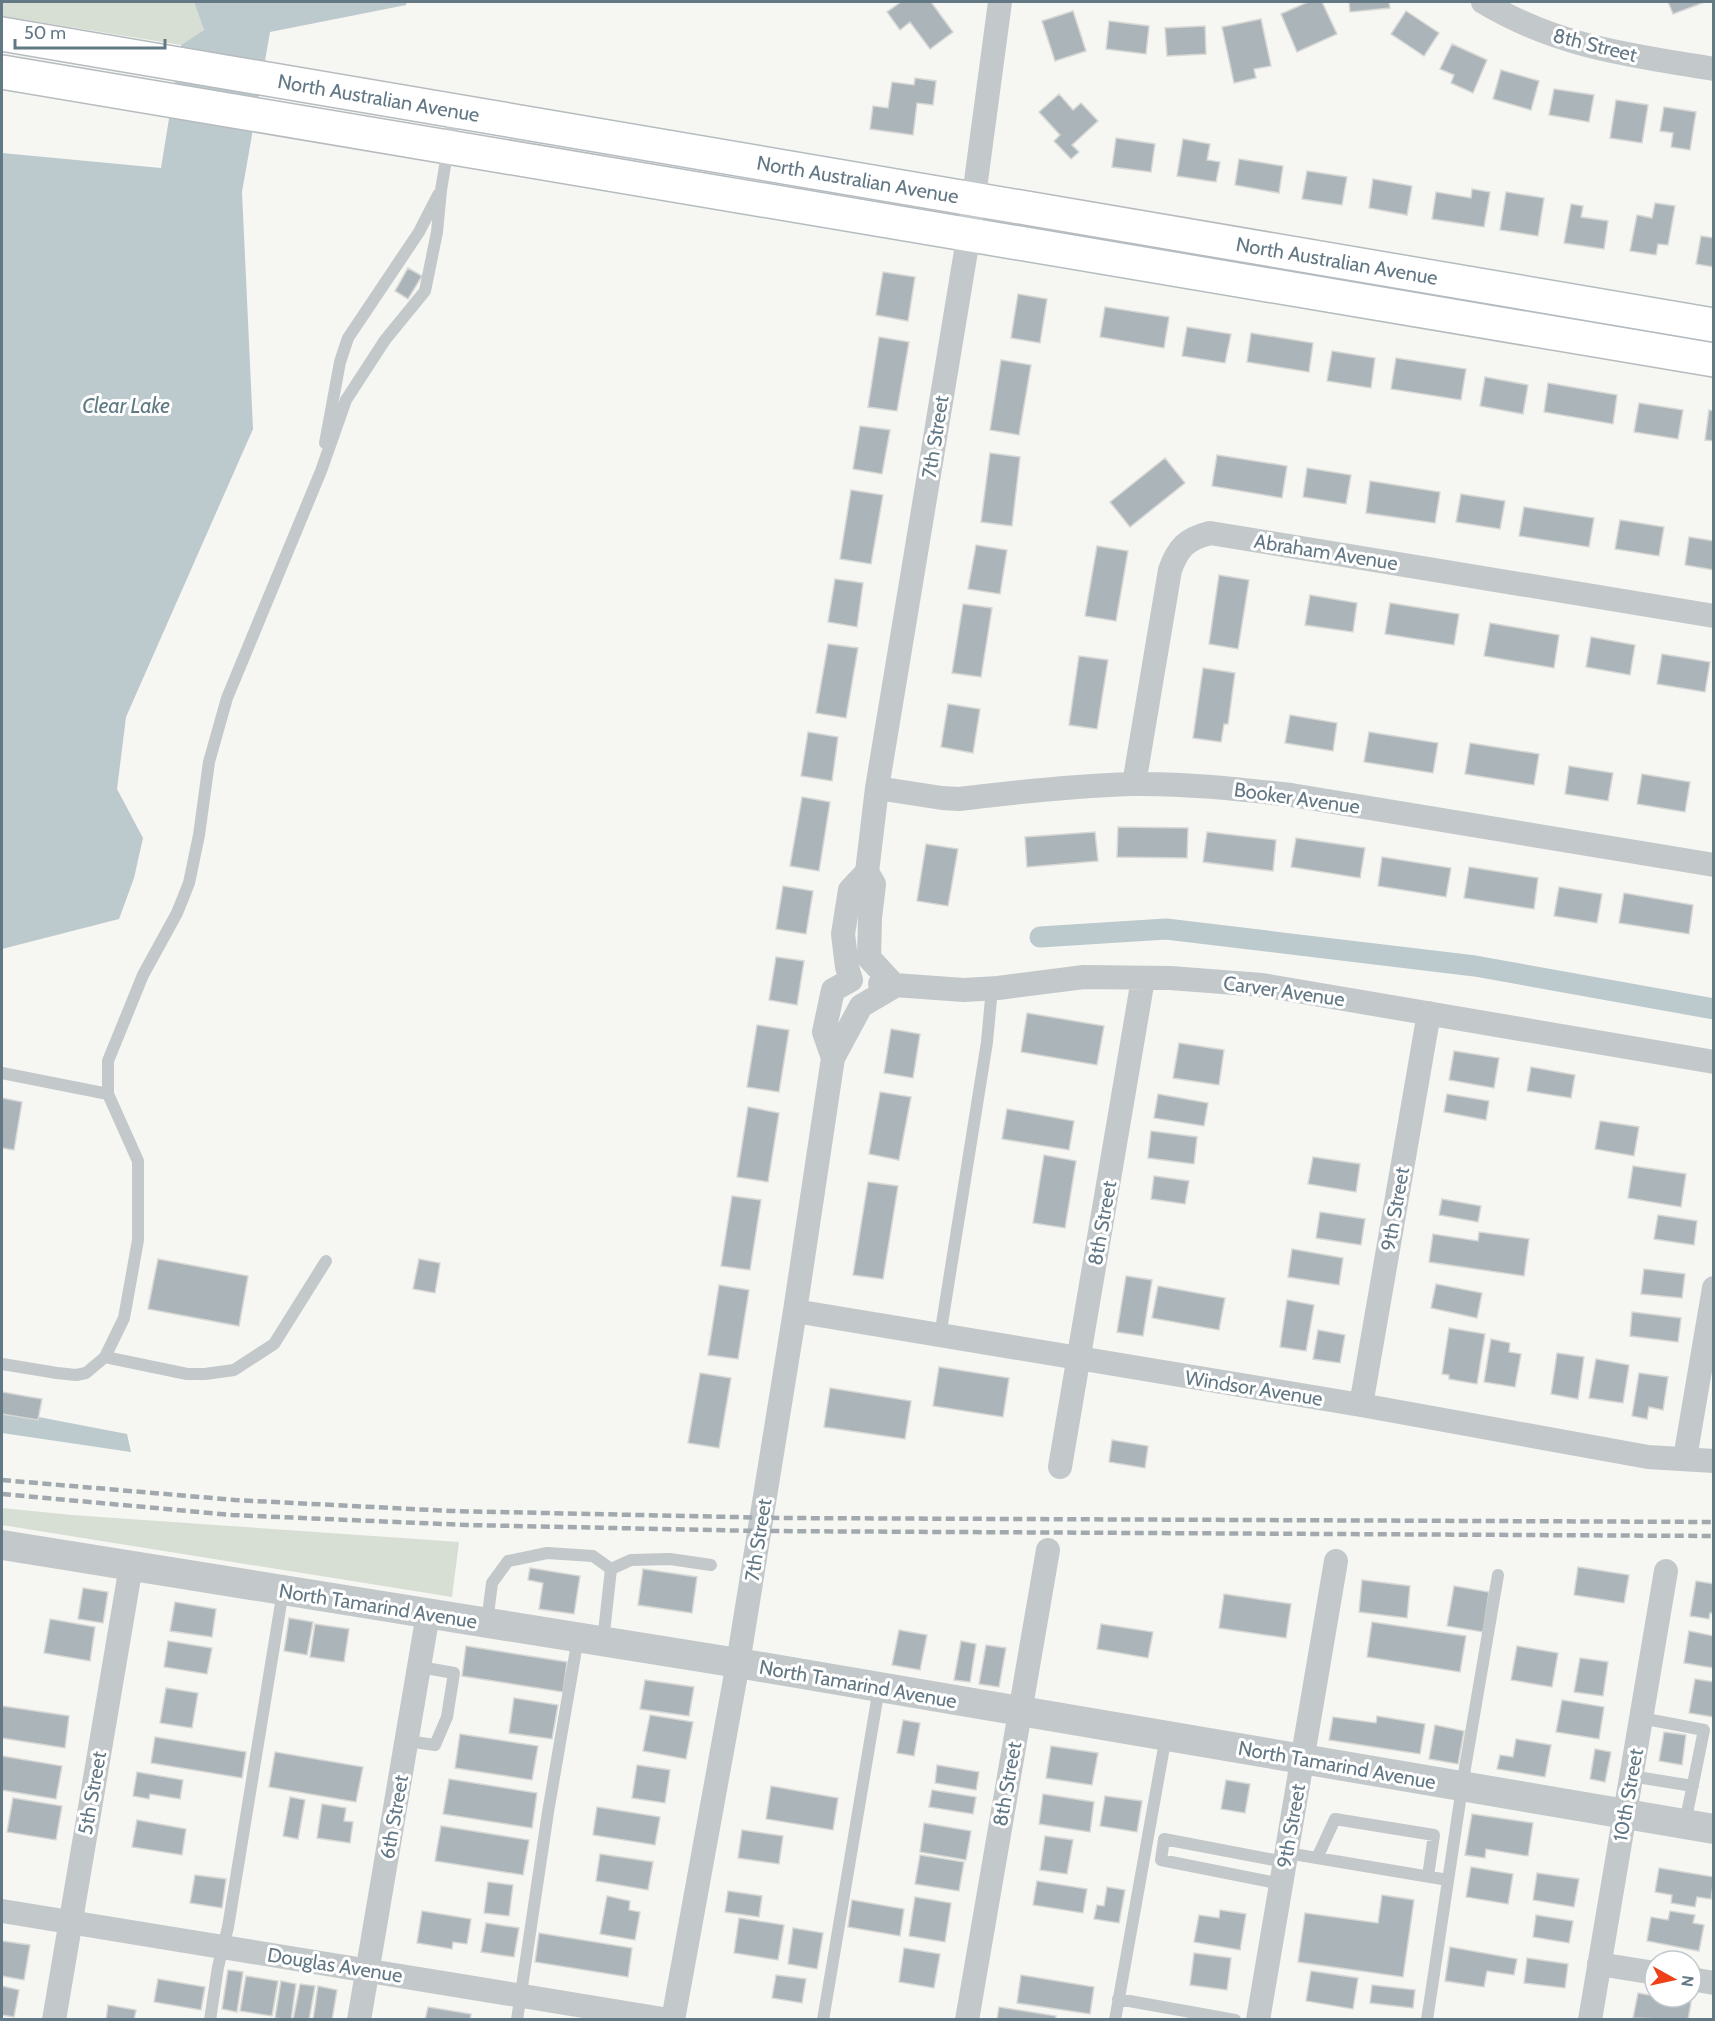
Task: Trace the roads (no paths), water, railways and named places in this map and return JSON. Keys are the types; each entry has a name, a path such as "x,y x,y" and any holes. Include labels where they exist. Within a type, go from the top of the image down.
{"main road":[{"name":"North Australian Avenue","path":"2,34 1713,325"},
{"name":"North Australian Avenue","path":"2,72 1713,360"}],"street":[{"name":"7th Street","path":"671,2019 738,1663 833,1058 861,1006 895,986 869,958 874,884 867,872 877,788 969,233 1000,2"},
{"name":"8th Street","path":"1483,2 1544,33 1589,47 1713,69"},
{"name":"Abraham Avenue","path":"1134,784 1170,570 1175,556 1184,545 1196,537 1210,533 1713,616"},
{"name":"Booker Avenue","path":"877,788 958,799 1059,787 1134,784 1220,787 1291,795 1713,865"},
{"path":"851,980 843,934 850,890 867,872"},
{"name":"Carver Avenue","path":"851,980 895,986 964,990 1084,977 1170,978 1262,986 1713,1062"},
{"name":"8th Street","path":"1060,1467 1143,979"},
{"name":"7th Street","path":"833,1058 824,1032 833,990 851,980"},
{"name":"9th Street","path":"1361,1406 1429,1013"},
{"path":"1684,1458 1713,1288"},
{"name":"Windsor Avenue","path":"795,1311 1361,1406 1648,1457 1713,1461"},
{"name":"North Tamarind Avenue","path":"2,1545 738,1663 1699,1827"},
{"name":"8th Street","path":"967,2019 1048,1550"},
{"name":"9th Street","path":"1258,2019 1336,1561"},
{"name":"5th Street","path":"54,2019 131,1566"},
{"name":"10th Street","path":"1590,2019 1666,1571"},
{"name":"6th Street","path":"359,2019 428,1614"},
{"name":"Douglas Avenue","path":"2,1911 671,2019"},
{"path":"1599,1964 1643,1971"}],"lane":[{"path":"2,1364 76,1375 86,1373 105,1357 124,1318 138,1240 138,1161 108,1094 108,1061 143,975 177,914 189,883 199,835 209,762 226,699 321,471 346,400 384,340 425,291 437,232 441,190 454,112"},
{"path":"321,471 330,411 340,362 348,338 419,231 441,190"},
{"path":"940,1336 987,1042 992,988"},
{"path":"2,1073 108,1094"},
{"path":"105,1357 188,1374 234,1370 274,1344 326,1261"},
{"path":"486,1623 492,1583 508,1561 547,1553 592,1556 611,1569"},
{"path":"611,1569 631,1560 670,1559 711,1565"},
{"path":"517,2019 548,1812 611,1569"},
{"path":"1427,2019 1462,1787 1498,1575"},
{"path":"210,2019 283,1591"},
{"path":"407,1741 435,1745 447,1717 454,1673 420,1667"},
{"path":"823,2019 879,1687"},
{"path":"1641,1718 1704,1730 1693,1786 1699,1827"},
{"path":"1115,2019 1166,1736"},
{"path":"1631,1776 1693,1786"},
{"path":"1317,1858 1335,1819 1434,1835 1428,1876"},
{"path":"1284,1866 1164,1839 1161,1860 1284,1866 1317,1858 1448,1880"},
{"path":"1118,1999 1235,2019"}],"water":[{"name":"Clear Lake","path":"194,2 407,2 406,5 270,32 242,192 253,429 126,717 117,789 143,838 134,878 119,919 2,949 2,153 161,168 181,45 204,30"},
{"path":"2,1410 127,1434 131,1452 2,1433"}],"waterway":[{"path":"1040,937 1166,929 1475,966 1714,1009"}],"railway":[{"path":"2,1480 235,1500 451,1511 780,1518 1714,1522"},
{"path":"2,1494 232,1515 467,1525 760,1531 1714,1536"}]}
